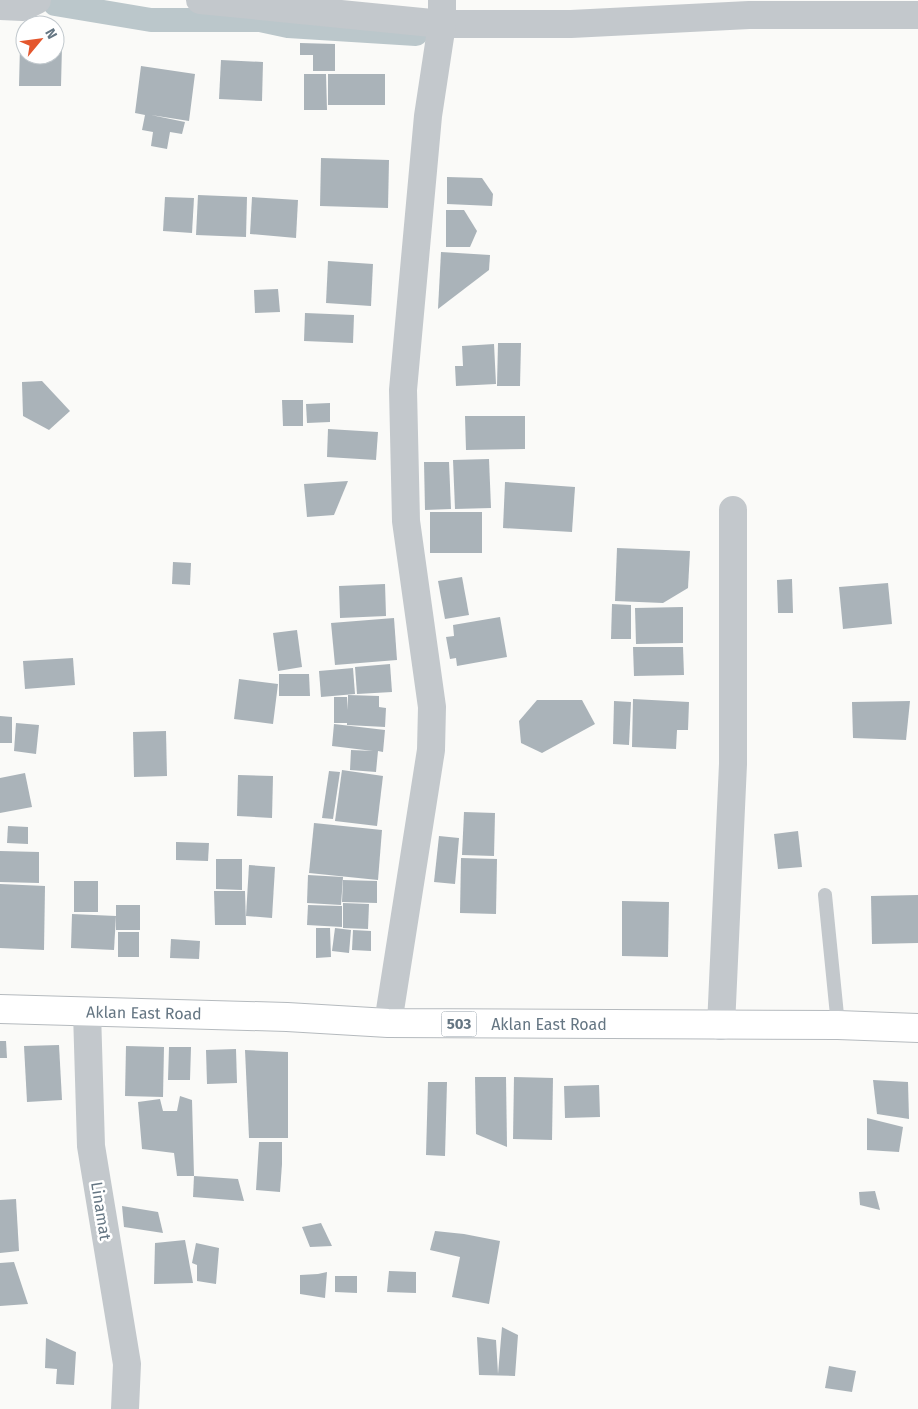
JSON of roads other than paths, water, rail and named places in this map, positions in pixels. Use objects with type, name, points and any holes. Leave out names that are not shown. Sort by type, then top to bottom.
[{"type":"main road","name":"Aklan East Road","points":[[0,1009],[287,1017],[388,1023],[721,1026],[838,1025],[918,1028]]},
{"type":"street","points":[[0,6],[23,7],[37,0]]},
{"type":"street","points":[[200,0],[442,12],[572,24],[749,15],[918,15]]},
{"type":"street","points":[[388,1023],[431,750],[432,707],[406,521],[403,390],[428,116],[442,12]]},
{"type":"street","points":[[721,1026],[733,764],[733,510]]},
{"type":"street","name":"Linamat","points":[[87,1012],[91,1146],[126,1364],[125,1409]]},
{"type":"lane","points":[[825,895],[838,1025]]},
{"type":"waterway","points":[[55,4],[151,20],[260,20],[288,26],[416,34]]}]
